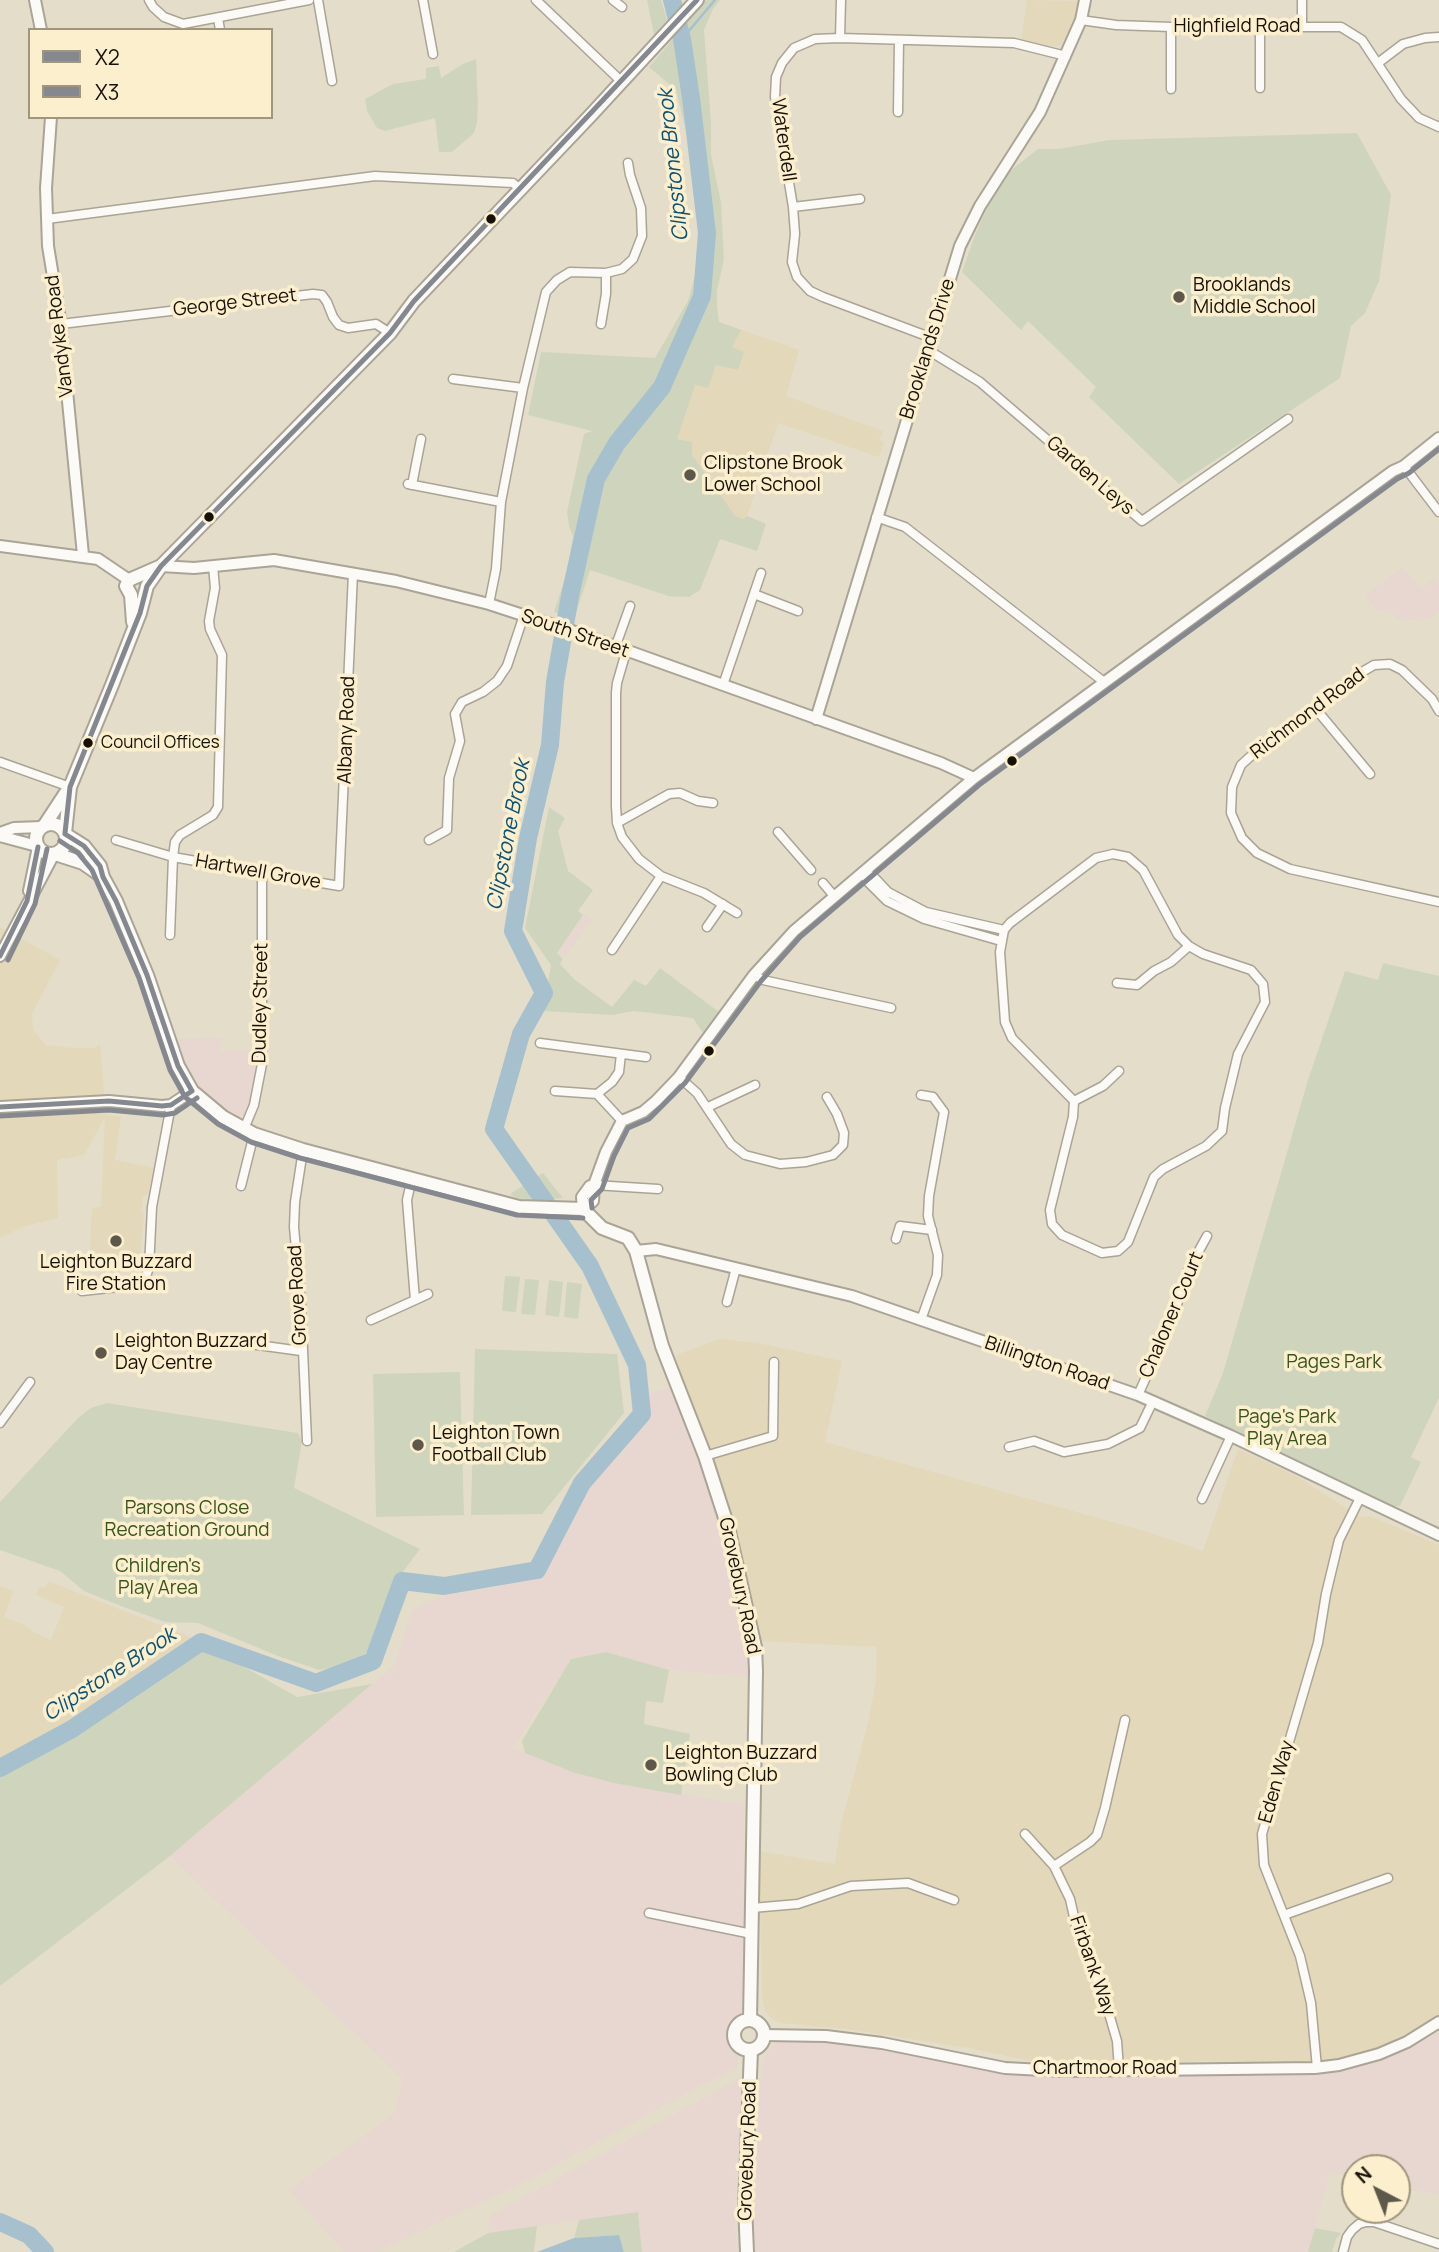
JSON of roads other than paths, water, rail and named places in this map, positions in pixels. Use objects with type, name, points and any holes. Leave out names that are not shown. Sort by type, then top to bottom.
[{"type":"main road","points":[[131,595],[138,597],[146,589],[162,566],[390,333],[414,301],[697,0]]},
{"type":"main road","points":[[133,626],[131,595],[127,590],[133,578],[162,566]]},
{"type":"main road","points":[[103,877],[83,863],[45,853],[38,847],[37,834],[70,787],[140,613],[146,589],[143,578],[133,578]]},
{"type":"main road","points":[[54,854],[63,849],[65,844],[70,787]]},
{"type":"main road","points":[[43,826],[54,824],[84,846],[100,866],[147,975],[169,1044],[192,1091],[223,1117],[249,1132],[365,1167],[519,1207],[576,1209],[603,1228],[628,1238],[636,1251]]},
{"type":"main road","name":"Grovebury Road","points":[[636,1251],[662,1346],[705,1456],[728,1527],[755,1647],[750,2020],[738,2025],[734,2035],[739,2046],[751,2050],[745,2205],[747,2252]]},
{"type":"main road","points":[[750,2020],[761,2025],[764,2035],[760,2046],[751,2050]]},
{"type":"street","points":[[35,0],[41,28]]},
{"type":"street","points":[[149,0],[164,17],[183,24],[309,0]]},
{"type":"street","points":[[318,0],[332,81]]},
{"type":"street","points":[[423,0],[433,54]]},
{"type":"street","points":[[536,0],[622,82]]},
{"type":"street","points":[[613,0],[622,6]]},
{"type":"street","points":[[840,38],[841,0]]},
{"type":"street","name":"Brooklands Drive","points":[[816,719],[960,246],[968,228],[1040,111],[1081,20],[1085,0]]},
{"type":"street","points":[[1302,0],[1302,26]]},
{"type":"street","points":[[218,19],[220,28]]},
{"type":"street","name":"Highfield Road","points":[[1081,20],[1116,25],[1171,27],[1341,27],[1362,40],[1401,99],[1419,118],[1439,127]]},
{"type":"street","points":[[1171,27],[1171,89]]},
{"type":"street","points":[[1260,28],[1260,88]]},
{"type":"street","points":[[1378,63],[1403,44],[1439,37]]},
{"type":"street","name":"Waterdell","points":[[932,338],[823,297],[796,277],[792,262],[795,234],[793,207],[775,97],[776,78],[782,62],[794,48],[815,39],[840,38],[1014,43],[1066,56]]},
{"type":"street","points":[[898,112],[899,40]]},
{"type":"street","name":"Vandyke Road","points":[[51,119],[48,246],[61,324],[83,555]]},
{"type":"street","points":[[489,604],[496,569],[501,502],[523,388],[546,292],[557,280],[570,272],[606,274],[622,269],[633,259],[642,236],[641,208],[628,163]]},
{"type":"street","points":[[47,219],[375,176],[513,183],[521,190]]},
{"type":"street","points":[[793,207],[860,199]]},
{"type":"street","points":[[601,324],[606,274]]},
{"type":"street","name":"George Street","points":[[61,324],[313,294],[322,295],[339,325],[348,328],[376,324],[390,333]]},
{"type":"street","name":"Garden Leys","points":[[928,350],[980,382],[1142,522],[1288,419]]},
{"type":"street","points":[[453,379],[523,388]]},
{"type":"street","points":[[594,1185],[606,1152],[622,1121],[643,1112],[679,1077],[754,975],[793,931],[974,778],[1439,438]]},
{"type":"street","points":[[421,439],[410,484],[501,502]]},
{"type":"street","points":[[1404,466],[1439,512]]},
{"type":"street","points":[[876,517],[905,527],[1104,682]]},
{"type":"street","points":[[0,547],[83,555],[98,559],[133,578]]},
{"type":"street","name":"South Street","points":[[162,566],[194,568],[274,560],[396,581],[489,604],[941,763],[974,778]]},
{"type":"street","points":[[116,840],[173,857],[174,845],[180,835],[213,815],[219,803],[222,655],[209,621],[215,588],[213,566]]},
{"type":"street","name":"Albany Road","points":[[339,886],[353,573]]},
{"type":"street","points":[[723,685],[761,573]]},
{"type":"street","points":[[754,594],[798,611]]},
{"type":"street","points":[[630,606],[617,683],[617,823],[622,837],[639,859],[661,876],[704,893],[737,913]]},
{"type":"street","points":[[429,840],[447,830],[449,778],[460,741],[455,714],[462,702],[483,692],[497,681],[506,666],[524,615]]},
{"type":"street","name":"Richmond Road","points":[[1438,708],[1402,670],[1390,664],[1374,665],[1357,675],[1241,765],[1232,787],[1231,813],[1242,838],[1257,853],[1290,869],[1439,902]]},
{"type":"street","points":[[1315,708],[1370,774]]},
{"type":"street","points":[[0,762],[70,787]]},
{"type":"street","points":[[617,823],[669,794],[680,793],[698,801],[713,803]]},
{"type":"street","points":[[0,835],[14,828],[43,826]]},
{"type":"street","points":[[778,832],[811,870]]},
{"type":"street","points":[[0,835],[38,847],[27,901]]},
{"type":"street","points":[[0,956],[54,854]]},
{"type":"street","points":[[1113,854],[1128,857],[1143,870],[1178,935],[1189,946],[1203,954],[1251,970],[1263,984],[1265,1002],[1238,1054],[1222,1132],[1206,1146],[1163,1168],[1154,1177],[1128,1242],[1118,1251],[1102,1253],[1062,1236],[1052,1224],[1049,1210],[1073,1117],[1074,1101],[1012,1038],[1005,1021],[1000,952],[1004,930],[1096,858],[1113,854]]},
{"type":"street","name":"Hartwell Grove","points":[[170,935],[173,857],[339,886]]},
{"type":"street","points":[[864,873],[873,876],[888,892],[926,912],[1004,930]]},
{"type":"street","points":[[864,873],[866,881],[887,901],[924,919],[1001,941]]},
{"type":"street","name":"Dudley Street","points":[[241,1186],[262,1064],[262,874]]},
{"type":"street","points":[[612,950],[661,876]]},
{"type":"street","points":[[823,883],[834,896]]},
{"type":"street","points":[[707,928],[723,904]]},
{"type":"street","points":[[1117,983],[1137,985],[1189,946]]},
{"type":"street","points":[[754,975],[764,980],[891,1008]]},
{"type":"street","points":[[540,1043],[646,1057]]},
{"type":"street","points":[[555,1091],[597,1094],[612,1082],[619,1072],[621,1054]]},
{"type":"street","points":[[1074,1101],[1103,1086],[1119,1071]]},
{"type":"street","points":[[679,1077],[708,1107],[730,1144],[745,1155],[780,1164],[806,1162],[833,1154],[843,1145],[844,1133],[827,1097]]},
{"type":"street","points":[[708,1107],[755,1085]]},
{"type":"street","points":[[0,1108],[109,1101],[152,1106],[171,1105],[192,1091]]},
{"type":"street","points":[[597,1094],[622,1121]]},
{"type":"street","points":[[921,1095],[933,1097],[944,1112],[943,1126],[937,1140],[928,1216],[939,1255],[937,1275],[921,1320]]},
{"type":"street","points":[[82,1291],[127,1286],[144,1281],[149,1268],[152,1207],[171,1105]]},
{"type":"street","name":"Grove Road","points":[[303,1150],[295,1202],[307,1441]]},
{"type":"street","points":[[412,1178],[407,1200],[415,1300]]},
{"type":"street","points":[[576,1209],[590,1186],[594,1185],[658,1189]]},
{"type":"street","points":[[896,1239],[900,1226],[932,1230]]},
{"type":"street","name":"Chaloner Court","points":[[1138,1395],[1171,1322],[1189,1269],[1207,1236]]},
{"type":"street","name":"Billington Road","points":[[636,1251],[656,1249],[852,1296],[1138,1395],[1439,1535]]},
{"type":"street","points":[[727,1302],[736,1268]]},
{"type":"street","points":[[371,1320],[428,1294]]},
{"type":"street","points":[[214,1339],[301,1351]]},
{"type":"street","points":[[705,1456],[773,1436],[774,1362]]},
{"type":"street","points":[[0,1423],[30,1382]]},
{"type":"street","points":[[1009,1447],[1034,1441],[1064,1452],[1108,1444],[1140,1428],[1153,1401]]},
{"type":"street","points":[[1202,1499],[1231,1436]]},
{"type":"street","name":"Eden Way","points":[[1317,2068],[1311,2003],[1300,1956],[1264,1865],[1262,1834],[1318,1643],[1339,1540],[1360,1498]]},
{"type":"street","points":[[1054,1866],[1097,1835],[1125,1720]]},
{"type":"street","name":"Firbank Way","points":[[1025,1834],[1054,1866],[1070,1899],[1077,1930],[1105,2000],[1117,2041],[1119,2069]]},
{"type":"street","points":[[1284,1915],[1388,1878]]},
{"type":"street","points":[[752,1908],[798,1904],[852,1886],[908,1883],[954,1900]]},
{"type":"street","points":[[649,1913],[752,1934]]},
{"type":"street","name":"Chartmoor Road","points":[[764,2035],[827,2036],[882,2043],[1005,2068],[1062,2071],[1317,2068],[1379,2054],[1407,2042],[1439,2022]]},
{"type":"street","points":[[1343,2252],[1352,2230],[1359,2224],[1374,2221],[1439,2244]]},
{"type":"water","points":[[619,2235],[624,2252],[537,2252],[574,2238]]},
{"type":"waterway","name":"Clipstone Brook","points":[[0,1768],[72,1729],[201,1642],[316,1683],[373,1661],[402,1581],[444,1586],[537,1570],[582,1483],[642,1414],[637,1365],[590,1266],[494,1129],[521,1034],[544,993],[513,931],[528,838],[550,745],[555,682],[570,596],[596,479],[617,443],[662,387],[702,296],[707,233],[691,98],[682,39],[672,0]]},
{"type":"waterway","points":[[682,39],[715,0]]},
{"type":"waterway","points":[[0,2222],[29,2235],[45,2252]]},
{"type":"place","name":"Brooklands Middle School","points":[[1179,297]]},
{"type":"place","name":"Clipstone Brook Lower School","points":[[690,475]]},
{"type":"place","name":"Council Offices","points":[[88,743]]},
{"type":"place","name":"Leighton Buzzard Fire Station","points":[[116,1241]]},
{"type":"place","name":"Leighton Buzzard Day Centre","points":[[101,1353]]},
{"type":"place","name":"Leighton Town Football Club","points":[[418,1445]]},
{"type":"place","name":"Leighton Buzzard Bowling Club","points":[[651,1765]]},
{"type":"park label","name":"Pages Park","points":[[1334,1363]]},
{"type":"park label","name":"Page's Park Play Area","points":[[1287,1429]]},
{"type":"park label","name":"Parsons Close Recreation Ground","points":[[187,1520]]},
{"type":"park label","name":"Children's Play Area","points":[[158,1578]]}]
